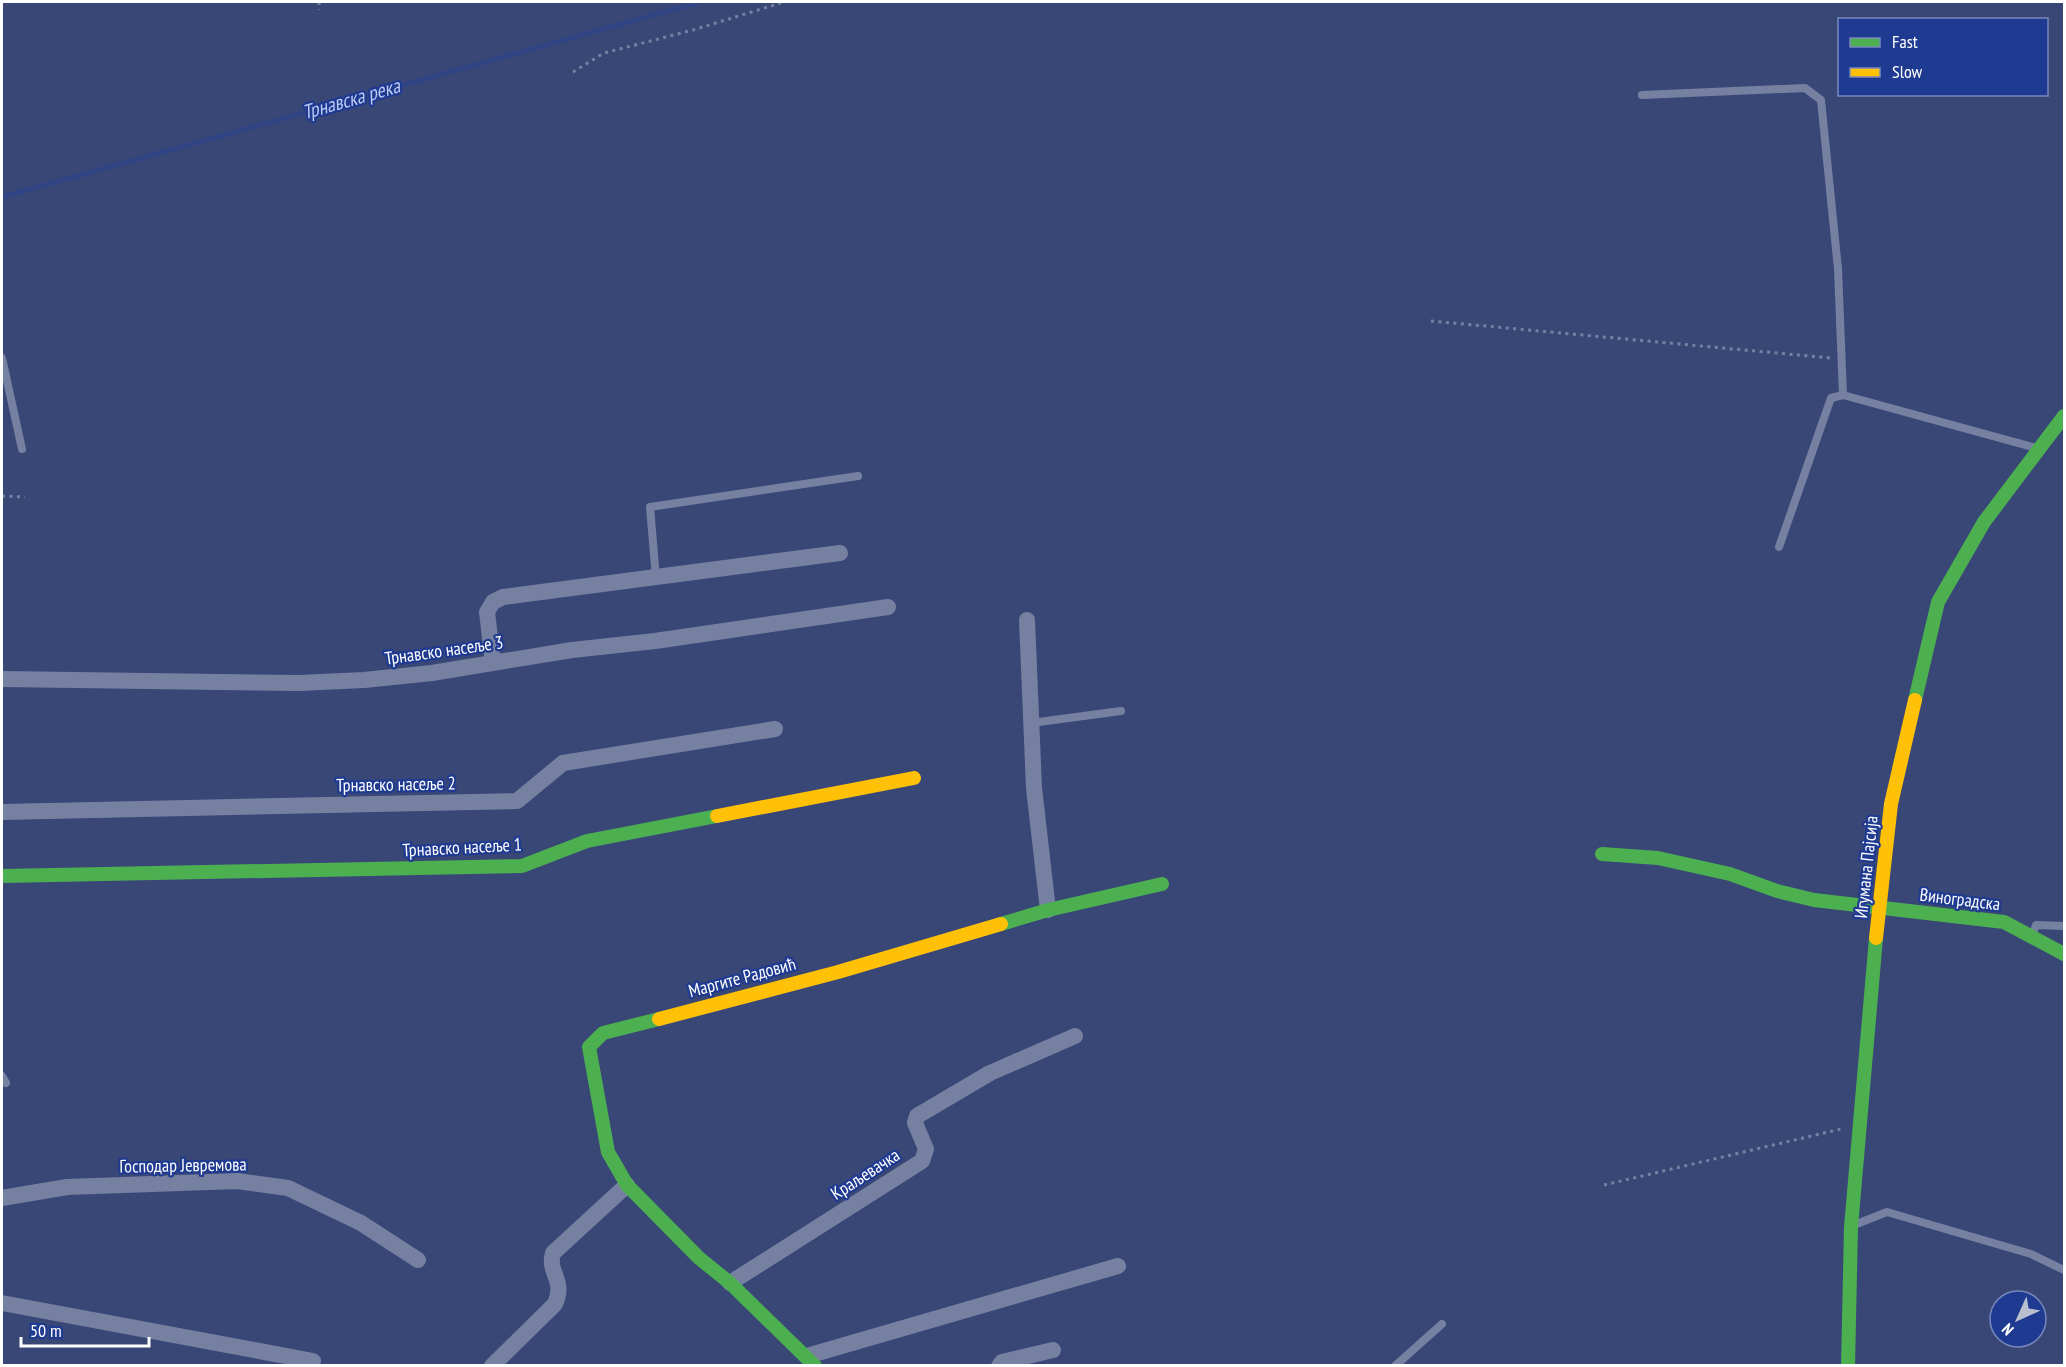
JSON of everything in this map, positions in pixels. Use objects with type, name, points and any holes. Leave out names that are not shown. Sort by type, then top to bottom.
[{"type":"street","name":"Игумана Пајсија","points":[[1848,1365],[1851,1227],[1879,908],[1891,804],[1938,602],[1984,522],[2064,416]]},
{"type":"street","points":[[493,663],[487,612],[493,602],[503,597],[840,553]]},
{"type":"street","name":"Трнавско насеље 3","points":[[2,679],[299,683],[364,680],[432,673],[572,650],[655,641],[888,607]]},
{"type":"street","points":[[1027,620],[1034,788],[1048,910]]},
{"type":"street","name":"Трнавско насеље 2","points":[[2,812],[517,801],[563,763],[775,729]]},
{"type":"street","name":"Трнавско насеље 1","points":[[2,876],[522,866],[587,841],[914,778]]},
{"type":"street","name":"Виноградска","points":[[1602,854],[1658,858],[1730,874],[1777,891],[1814,900],[2004,922],[2064,954]]},
{"type":"street","name":"Маргите Радовић","points":[[1118,1266],[811,1361],[730,1283],[699,1258],[627,1185],[608,1152],[589,1047],[603,1033],[838,972],[1048,910],[1162,884]]},
{"type":"street","name":"Краљевачка","points":[[730,1283],[922,1161],[926,1149],[915,1122],[917,1116],[990,1073],[1075,1036]]},
{"type":"street","name":"Господар Јевремова","points":[[2,1198],[67,1187],[237,1181],[288,1188],[361,1223],[418,1260]]},
{"type":"street","points":[[492,1365],[555,1304],[559,1284],[551,1264],[553,1253],[627,1185]]},
{"type":"street","points":[[2,1303],[313,1361]]},
{"type":"street","points":[[999,1365],[1002,1362],[1053,1350]]},
{"type":"lane","points":[[1642,95],[1805,88],[1821,100],[1838,269],[1843,395]]},
{"type":"lane","points":[[2,358],[22,449]]},
{"type":"lane","points":[[1779,547],[1831,398],[1843,395],[2039,449]]},
{"type":"lane","points":[[656,578],[651,507],[858,476]]},
{"type":"lane","points":[[1031,723],[1121,711]]},
{"type":"lane","points":[[2031,936],[2036,926],[2064,926]]},
{"type":"lane","points":[[1851,1227],[1887,1212],[2031,1254],[2064,1270]]},
{"type":"lane","points":[[1395,1365],[1442,1324]]},
{"type":"path","points":[[319,2],[319,10]]},
{"type":"path","points":[[573,72],[604,53],[693,30],[784,2]]},
{"type":"path","points":[[1431,321],[1841,360]]},
{"type":"path","points":[[2,496],[25,496]]},
{"type":"path","points":[[1604,1185],[1762,1146],[1860,1125]]},
{"type":"waterway","name":"Трнавска река","points":[[2,197],[700,2]]},
{"type":"traffic: fast","points":[[1915,700],[1938,602],[1984,522],[2064,416]]},
{"type":"traffic: fast","points":[[2,876],[522,866],[587,841],[717,816]]},
{"type":"traffic: fast","points":[[1602,854],[1658,858],[1730,874],[1777,891],[1814,900],[2004,922],[2064,954]]},
{"type":"traffic: fast","points":[[1001,924],[1048,910],[1162,884]]},
{"type":"traffic: fast","points":[[1848,1366],[1851,1227],[1876,938]]},
{"type":"traffic: fast","points":[[659,1019],[603,1033],[589,1047],[608,1152],[627,1185],[699,1258],[730,1283],[815,1366]]},
{"type":"traffic: slow","points":[[1876,938],[1891,804],[1915,700]]},
{"type":"traffic: slow","points":[[717,816],[914,778]]},
{"type":"traffic: slow","points":[[659,1019],[838,972],[1001,924]]}]
